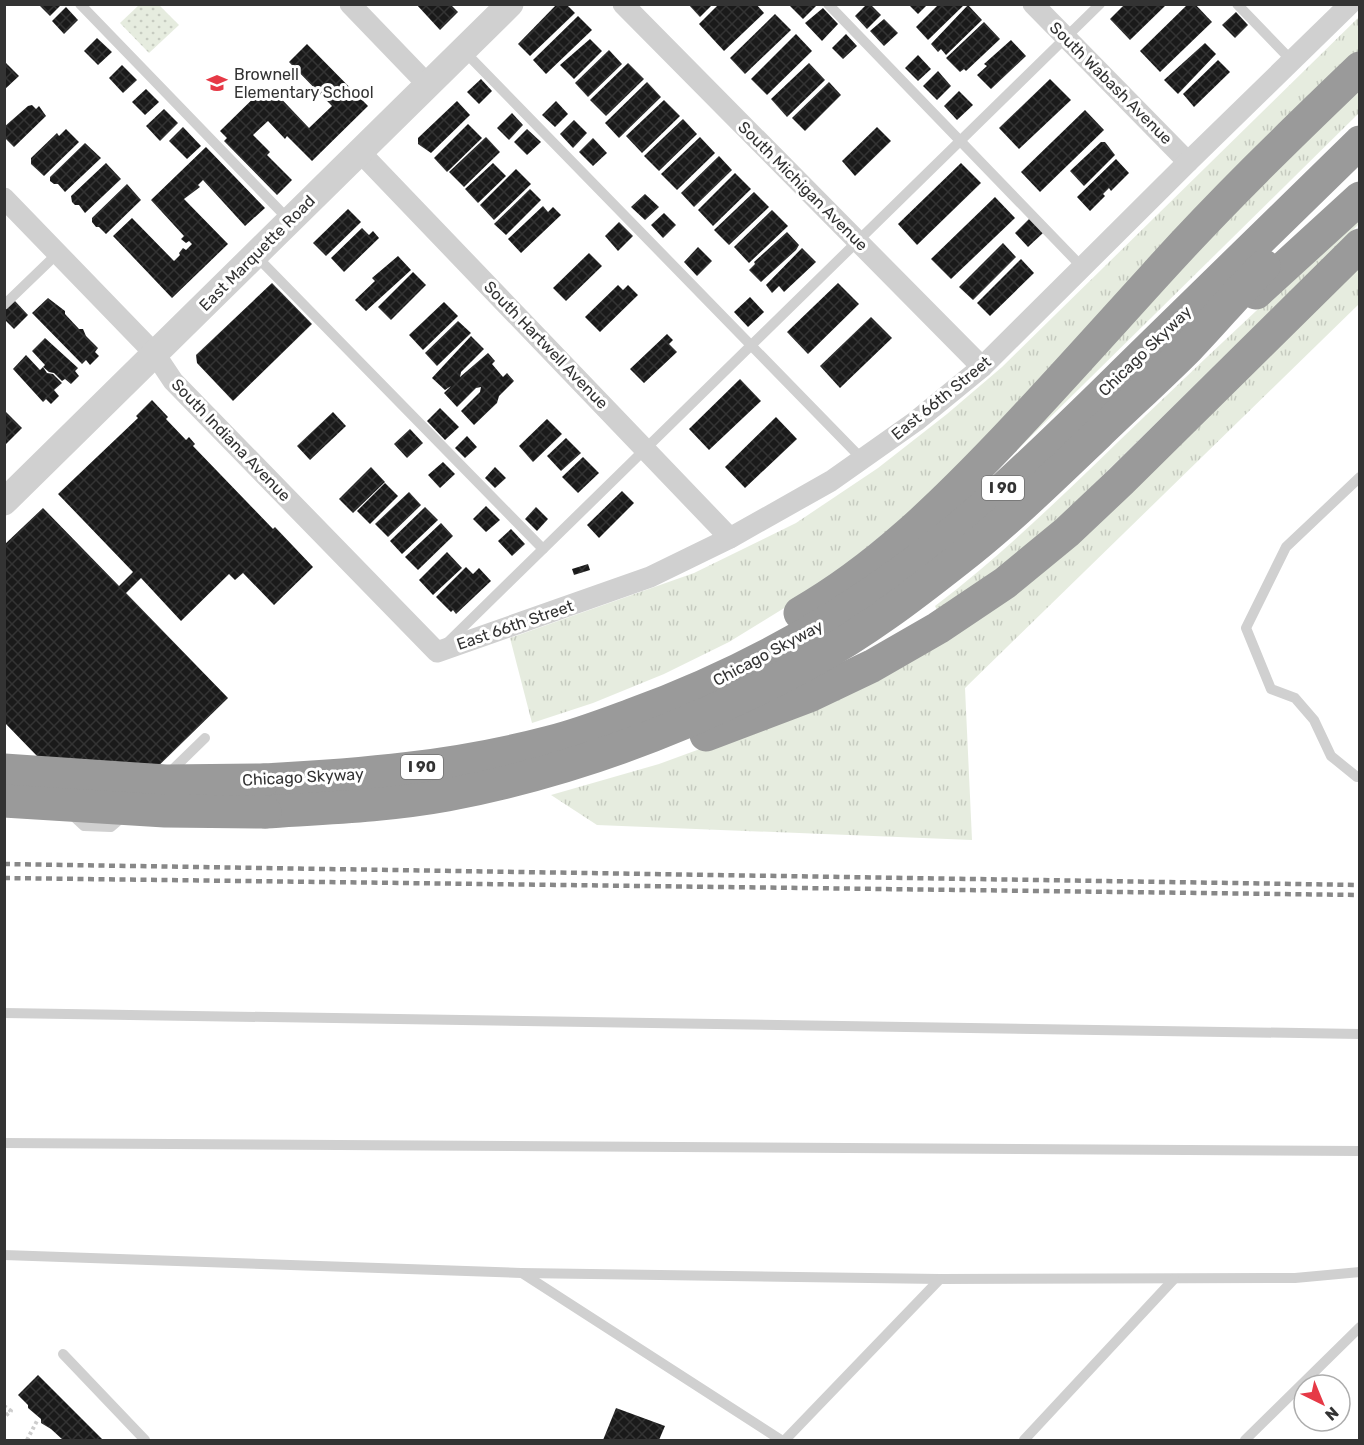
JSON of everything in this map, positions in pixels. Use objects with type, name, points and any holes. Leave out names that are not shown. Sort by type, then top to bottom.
[{"type":"highway","points":[[577,735],[633,698],[740,648],[812,607],[888,551],[945,501],[1052,389],[1162,266],[1359,68]]},
{"type":"highway","name":"Chicago Skyway","points":[[4,801],[165,812],[264,796],[354,775],[462,763],[577,735],[663,703],[736,672],[823,625],[887,583],[975,514],[1359,152]]},
{"type":"highway","name":"Chicago Skyway","points":[[8,764],[363,806],[446,795],[527,777],[610,750],[730,702],[813,660],[884,616],[960,559],[1046,483],[1189,347],[1359,152]]},
{"type":"highway","name":"Chicago Skyway","points":[[1189,347],[1252,297],[1359,198]]},
{"type":"highway","points":[[527,777],[612,767],[652,755],[809,696],[872,666],[938,628],[1005,583],[1067,532],[1359,245]]},
{"type":"street","points":[[350,4],[428,85]]},
{"type":"street","name":"East Marquette Road","points":[[4,502],[510,4]]},
{"type":"street","name":"South Michigan Avenue","points":[[623,4],[982,367]]},
{"type":"street","name":"South Wabash Avenue","points":[[1033,4],[1188,162]]},
{"type":"street","name":"East 66th Street","points":[[437,652],[650,577],[730,538],[831,481],[916,421],[982,367],[1350,4]]},
{"type":"street","name":"South Hartwell Avenue","points":[[360,152],[730,538]]},
{"type":"street","name":"South Indiana Avenue","points":[[4,198],[155,354],[173,381],[437,652]]},
{"type":"lane","points":[[81,4],[290,221]]},
{"type":"lane","points":[[828,4],[1082,267]]},
{"type":"lane","points":[[437,652],[1100,4]]},
{"type":"lane","points":[[1237,4],[1292,61]]},
{"type":"lane","points":[[464,50],[862,459]]},
{"type":"lane","points":[[4,305],[58,253]]},
{"type":"lane","points":[[255,255],[543,549]]},
{"type":"lane","points":[[1359,477],[1286,547],[1246,628],[1271,689],[1295,698],[1314,720],[1331,756],[1359,777]]},
{"type":"lane","points":[[52,796],[84,826],[111,827],[206,738]]},
{"type":"lane","points":[[8,764],[36,781]]},
{"type":"lane","points":[[4,1013],[1359,1034]]},
{"type":"lane","points":[[4,1143],[1359,1151]]},
{"type":"lane","points":[[4,1255],[521,1273],[940,1279],[1295,1278],[1359,1272]]},
{"type":"lane","points":[[521,1273],[783,1440],[940,1279]]},
{"type":"lane","points":[[1024,1440],[1174,1279]]},
{"type":"lane","points":[[1245,1440],[1359,1327]]},
{"type":"lane","points":[[63,1354],[144,1440]]},
{"type":"path","points":[[4,1406],[11,1411],[4,1417]]},
{"type":"path","points":[[27,1440],[38,1419]]},
{"type":"green space","points":[[158,4],[179,25],[149,53],[120,23],[139,5]]},
{"type":"green space","points":[[1359,17],[1359,51],[1282,127],[934,493],[815,589],[729,642],[664,674],[593,703],[532,723],[510,638],[694,573],[796,523],[878,468],[1002,367]]},
{"type":"green space","points":[[1359,88],[1359,113],[1013,454],[1009,450],[1230,217]]},
{"type":"green space","points":[[1359,215],[1359,224],[1037,540],[938,612],[935,606],[990,562]]},
{"type":"green space","points":[[1359,264],[1359,304],[965,688],[972,840],[597,825],[551,795],[659,764],[771,723],[880,676]]},
{"type":"building","points":[[38,4],[62,4],[50,16]]},
{"type":"building","points":[[416,4],[450,4],[458,12],[440,30]]},
{"type":"building","points":[[557,4],[566,4],[575,13],[530,56],[518,44]]},
{"type":"building","points":[[688,4],[713,4],[700,17]]},
{"type":"building","points":[[719,4],[756,4],[764,13],[724,51],[699,24]]},
{"type":"building","points":[[788,4],[818,4],[803,19]]},
{"type":"building","points":[[867,4],[870,4],[881,15],[867,29],[855,16]]},
{"type":"building","points":[[908,4],[928,4],[918,14]]},
{"type":"building","points":[[939,4],[965,4],[928,40],[916,27]]},
{"type":"building","points":[[1125,4],[1167,4],[1130,40],[1110,19]]},
{"type":"building","points":[[1188,4],[1195,4],[1212,22],[1160,72],[1140,51]]},
{"type":"building","points":[[968,5],[982,20],[946,55],[941,49],[938,52],[931,44]]},
{"type":"building","points":[[66,7],[78,20],[64,34],[52,21]]},
{"type":"building","points":[[823,8],[838,24],[822,41],[805,23]]},
{"type":"building","points":[[1236,12],[1248,25],[1235,38],[1222,25]]},
{"type":"building","points":[[775,14],[791,30],[745,74],[730,58]]},
{"type":"building","points":[[578,16],[592,30],[546,74],[533,60]]},
{"type":"building","points":[[884,19],[898,33],[884,46],[870,31]]},
{"type":"building","points":[[984,22],[1000,39],[966,71],[964,69],[960,72],[946,58]]},
{"type":"building","points":[[796,34],[812,51],[767,95],[751,79]]},
{"type":"building","points":[[846,34],[857,46],[843,59],[832,48]]},
{"type":"building","points":[[97,38],[112,52],[98,65],[84,51]]},
{"type":"building","points":[[590,39],[602,51],[574,79],[560,65]]},
{"type":"building","points":[[1011,40],[1026,56],[991,89],[977,75],[987,66],[984,64]]},
{"type":"building","points":[[1205,43],[1216,54],[1178,94],[1164,80]]},
{"type":"building","points":[[307,44],[368,106],[312,161],[287,136],[285,139],[268,121],[253,135],[270,152],[267,155],[292,180],[277,195],[224,141],[227,138],[220,131],[264,88],[268,92],[272,89],[309,128],[332,106],[289,62]]},
{"type":"building","points":[[609,50],[622,64],[588,97],[575,83]]},
{"type":"building","points":[[918,55],[931,69],[918,81],[905,68]]},
{"type":"building","points":[[1218,60],[1230,72],[1194,107],[1183,94]]},
{"type":"building","points":[[6,63],[19,76],[4,90],[4,65]]},
{"type":"building","points":[[628,63],[644,79],[606,116],[590,100]]},
{"type":"building","points":[[809,63],[825,80],[787,117],[771,99]]},
{"type":"building","points":[[122,65],[137,80],[123,93],[109,78]]},
{"type":"building","points":[[938,71],[951,86],[937,100],[923,86]]},
{"type":"building","points":[[481,79],[492,91],[479,104],[467,92]]},
{"type":"building","points":[[1050,79],[1071,100],[1019,149],[999,128]]},
{"type":"building","points":[[647,82],[661,97],[619,138],[605,123]]},
{"type":"building","points":[[829,82],[841,95],[805,131],[792,118]]},
{"type":"building","points":[[146,89],[159,102],[145,115],[132,102]]},
{"type":"building","points":[[959,91],[973,105],[957,120],[944,106]]},
{"type":"building","points":[[664,100],[680,116],[642,153],[626,136]]},
{"type":"building","points":[[457,101],[470,115],[431,153],[418,144],[418,138]]},
{"type":"building","points":[[556,101],[568,114],[555,127],[542,115]]},
{"type":"building","points":[[32,105],[36,109],[39,106],[46,116],[14,147],[5,138],[4,127]]},
{"type":"building","points":[[164,109],[178,123],[160,141],[146,126]]},
{"type":"building","points":[[1085,110],[1104,130],[1040,192],[1021,172]]},
{"type":"building","points":[[512,113],[523,125],[509,140],[497,128]]},
{"type":"building","points":[[683,119],[697,134],[659,171],[644,156]]},
{"type":"building","points":[[574,120],[587,133],[573,148],[560,134]]},
{"type":"building","points":[[468,124],[482,138],[447,172],[434,158]]},
{"type":"building","points":[[183,127],[201,146],[187,159],[169,141]]},
{"type":"building","points":[[877,127],[891,141],[855,176],[842,161]]},
{"type":"building","points":[[66,129],[79,142],[44,176],[31,164],[31,158],[57,133],[59,136]]},
{"type":"building","points":[[527,129],[541,142],[527,155],[514,142]]},
{"type":"building","points":[[486,137],[500,152],[464,187],[449,172]]},
{"type":"building","points":[[700,137],[715,153],[677,190],[661,174]]},
{"type":"building","points":[[593,138],[607,153],[593,166],[579,152]]},
{"type":"building","points":[[1101,142],[1105,142],[1115,155],[1084,186],[1070,171]]},
{"type":"building","points":[[85,143],[101,158],[65,192],[58,184],[50,181],[50,177]]},
{"type":"building","points":[[206,147],[265,208],[245,226],[203,180],[198,185],[200,187],[184,199],[228,244],[172,298],[113,236],[132,218],[174,261],[183,248],[186,250],[192,244],[181,239],[184,236],[151,200]]},
{"type":"building","points":[[719,156],[732,170],[694,207],[681,193]]},
{"type":"building","points":[[1116,159],[1129,173],[1111,191],[1109,188],[1103,194],[1105,196],[1090,211],[1077,197]]},
{"type":"building","points":[[106,163],[121,179],[85,213],[79,205],[72,202],[71,196]]},
{"type":"building","points":[[493,163],[506,176],[478,203],[465,189]]},
{"type":"building","points":[[961,163],[981,183],[917,245],[898,224]]},
{"type":"building","points":[[516,169],[531,184],[494,220],[480,205]]},
{"type":"building","points":[[735,173],[751,189],[713,226],[698,210]]},
{"type":"building","points":[[127,184],[141,200],[106,234],[96,227],[92,218]]},
{"type":"building","points":[[530,189],[541,200],[506,235],[494,224]]},
{"type":"building","points":[[754,192],[769,207],[729,245],[714,230]]},
{"type":"building","points":[[645,194],[659,207],[645,220],[631,207]]},
{"type":"building","points":[[995,197],[1015,218],[951,279],[931,259]]},
{"type":"building","points":[[543,206],[548,212],[553,207],[561,215],[521,253],[508,239]]},
{"type":"building","points":[[348,209],[361,222],[326,256],[313,243]]},
{"type":"building","points":[[772,210],[788,226],[749,263],[734,247]]},
{"type":"building","points":[[664,213],[676,225],[663,238],[651,225]]},
{"type":"building","points":[[1030,218],[1044,232],[1028,247],[1015,233]]},
{"type":"building","points":[[619,222],[633,236],[618,251],[605,236]]},
{"type":"building","points":[[362,228],[369,235],[373,231],[379,238],[344,272],[331,258]]},
{"type":"building","points":[[787,232],[799,245],[761,282],[749,270],[755,264],[754,262]]},
{"type":"building","points":[[1003,243],[1016,257],[973,300],[959,287]]},
{"type":"building","points":[[698,247],[712,261],[697,276],[684,262]]},
{"type":"building","points":[[802,248],[816,262],[784,292],[779,286],[772,293],[766,285]]},
{"type":"building","points":[[589,253],[602,266],[566,301],[553,288]]},
{"type":"building","points":[[398,256],[411,270],[366,311],[355,300],[375,281],[372,278]]},
{"type":"building","points":[[1021,259],[1034,273],[990,316],[977,303]]},
{"type":"building","points":[[413,272],[426,285],[391,320],[378,307]]},
{"type":"building","points":[[272,283],[312,324],[233,401],[197,363],[196,355]]},
{"type":"building","points":[[838,283],[859,304],[808,354],[787,332]]},
{"type":"building","points":[[618,285],[623,290],[628,285],[638,295],[600,332],[585,317]]},
{"type":"building","points":[[750,297],[764,312],[748,327],[734,312]]},
{"type":"building","points":[[48,298],[65,311],[65,314],[79,329],[83,329],[86,336],[98,348],[95,352],[99,356],[90,365],[86,360],[82,364],[32,313]]},
{"type":"building","points":[[14,300],[28,315],[14,329],[4,319],[4,310]]},
{"type":"building","points":[[444,302],[458,316],[423,350],[409,335]]},
{"type":"building","points":[[871,317],[892,338],[840,388],[820,366]]},
{"type":"building","points":[[458,321],[471,333],[437,366],[425,353]]},
{"type":"building","points":[[667,334],[673,340],[669,344],[677,352],[644,383],[630,369]]},
{"type":"building","points":[[471,336],[484,349],[461,372],[460,377],[488,353],[495,361],[492,364],[503,377],[507,373],[514,381],[499,396],[497,403],[474,425],[461,411],[480,392],[481,387],[476,388],[457,407],[444,393],[451,386],[445,390],[432,378]]},
{"type":"building","points":[[45,338],[78,368],[75,371],[79,376],[71,384],[65,379],[62,381],[43,367],[45,365],[32,351]]},
{"type":"building","points":[[26,355],[40,370],[43,367],[47,373],[53,374],[62,383],[54,390],[59,396],[51,404],[46,399],[43,402],[13,369]]},
{"type":"building","points":[[740,379],[761,401],[709,450],[689,429]]},
{"type":"building","points":[[152,400],[186,440],[189,437],[195,444],[193,446],[313,567],[274,605],[243,573],[235,580],[229,574],[181,621],[141,578],[126,593],[228,698],[101,822],[4,722],[4,545],[43,508],[119,586],[133,572],[58,494],[138,418],[136,416]]},
{"type":"building","points":[[440,408],[459,427],[445,440],[427,421]]},
{"type":"building","points":[[4,410],[22,428],[4,446]]},
{"type":"building","points":[[333,412],[346,426],[310,460],[297,446]]},
{"type":"building","points":[[776,417],[797,439],[745,488],[725,467]]},
{"type":"building","points":[[547,419],[562,434],[533,462],[519,446]]},
{"type":"building","points":[[410,429],[423,443],[407,458],[394,444]]},
{"type":"building","points":[[467,436],[477,447],[465,458],[455,448]]},
{"type":"building","points":[[566,438],[581,453],[561,471],[547,456]]},
{"type":"building","points":[[583,457],[599,473],[578,493],[562,477]]},
{"type":"building","points":[[443,462],[455,474],[440,488],[428,475]]},
{"type":"building","points":[[371,467],[385,482],[353,513],[339,499]]},
{"type":"building","points":[[495,467],[506,478],[495,488],[485,478]]},
{"type":"building","points":[[385,483],[398,496],[370,524],[357,511]]},
{"type":"building","points":[[622,491],[634,503],[599,538],[587,525]]},
{"type":"building","points":[[409,492],[421,505],[388,537],[375,524]]},
{"type":"building","points":[[486,506],[500,520],[486,532],[473,519]]},
{"type":"building","points":[[425,507],[438,520],[402,554],[390,541]]},
{"type":"building","points":[[536,507],[548,519],[537,531],[525,519]]},
{"type":"building","points":[[441,523],[453,536],[418,570],[405,557]]},
{"type":"building","points":[[511,529],[525,544],[512,556],[498,541]]},
{"type":"building","points":[[447,552],[462,568],[433,595],[419,580]]},
{"type":"building","points":[[588,564],[590,570],[574,575],[572,569]]},
{"type":"building","points":[[466,567],[473,574],[479,568],[491,581],[456,614],[436,597]]},
{"type":"building","points":[[38,1375],[103,1440],[63,1440],[41,1423],[41,1419],[18,1395]]},
{"type":"building","points":[[616,1408],[665,1426],[659,1440],[603,1440]]},
{"type":"railway","points":[[4,864],[1360,885]]},
{"type":"railway","points":[[4,878],[1360,895]]},
{"type":"place","name":"Brownell Elementary School","points":[[217,83]]}]
